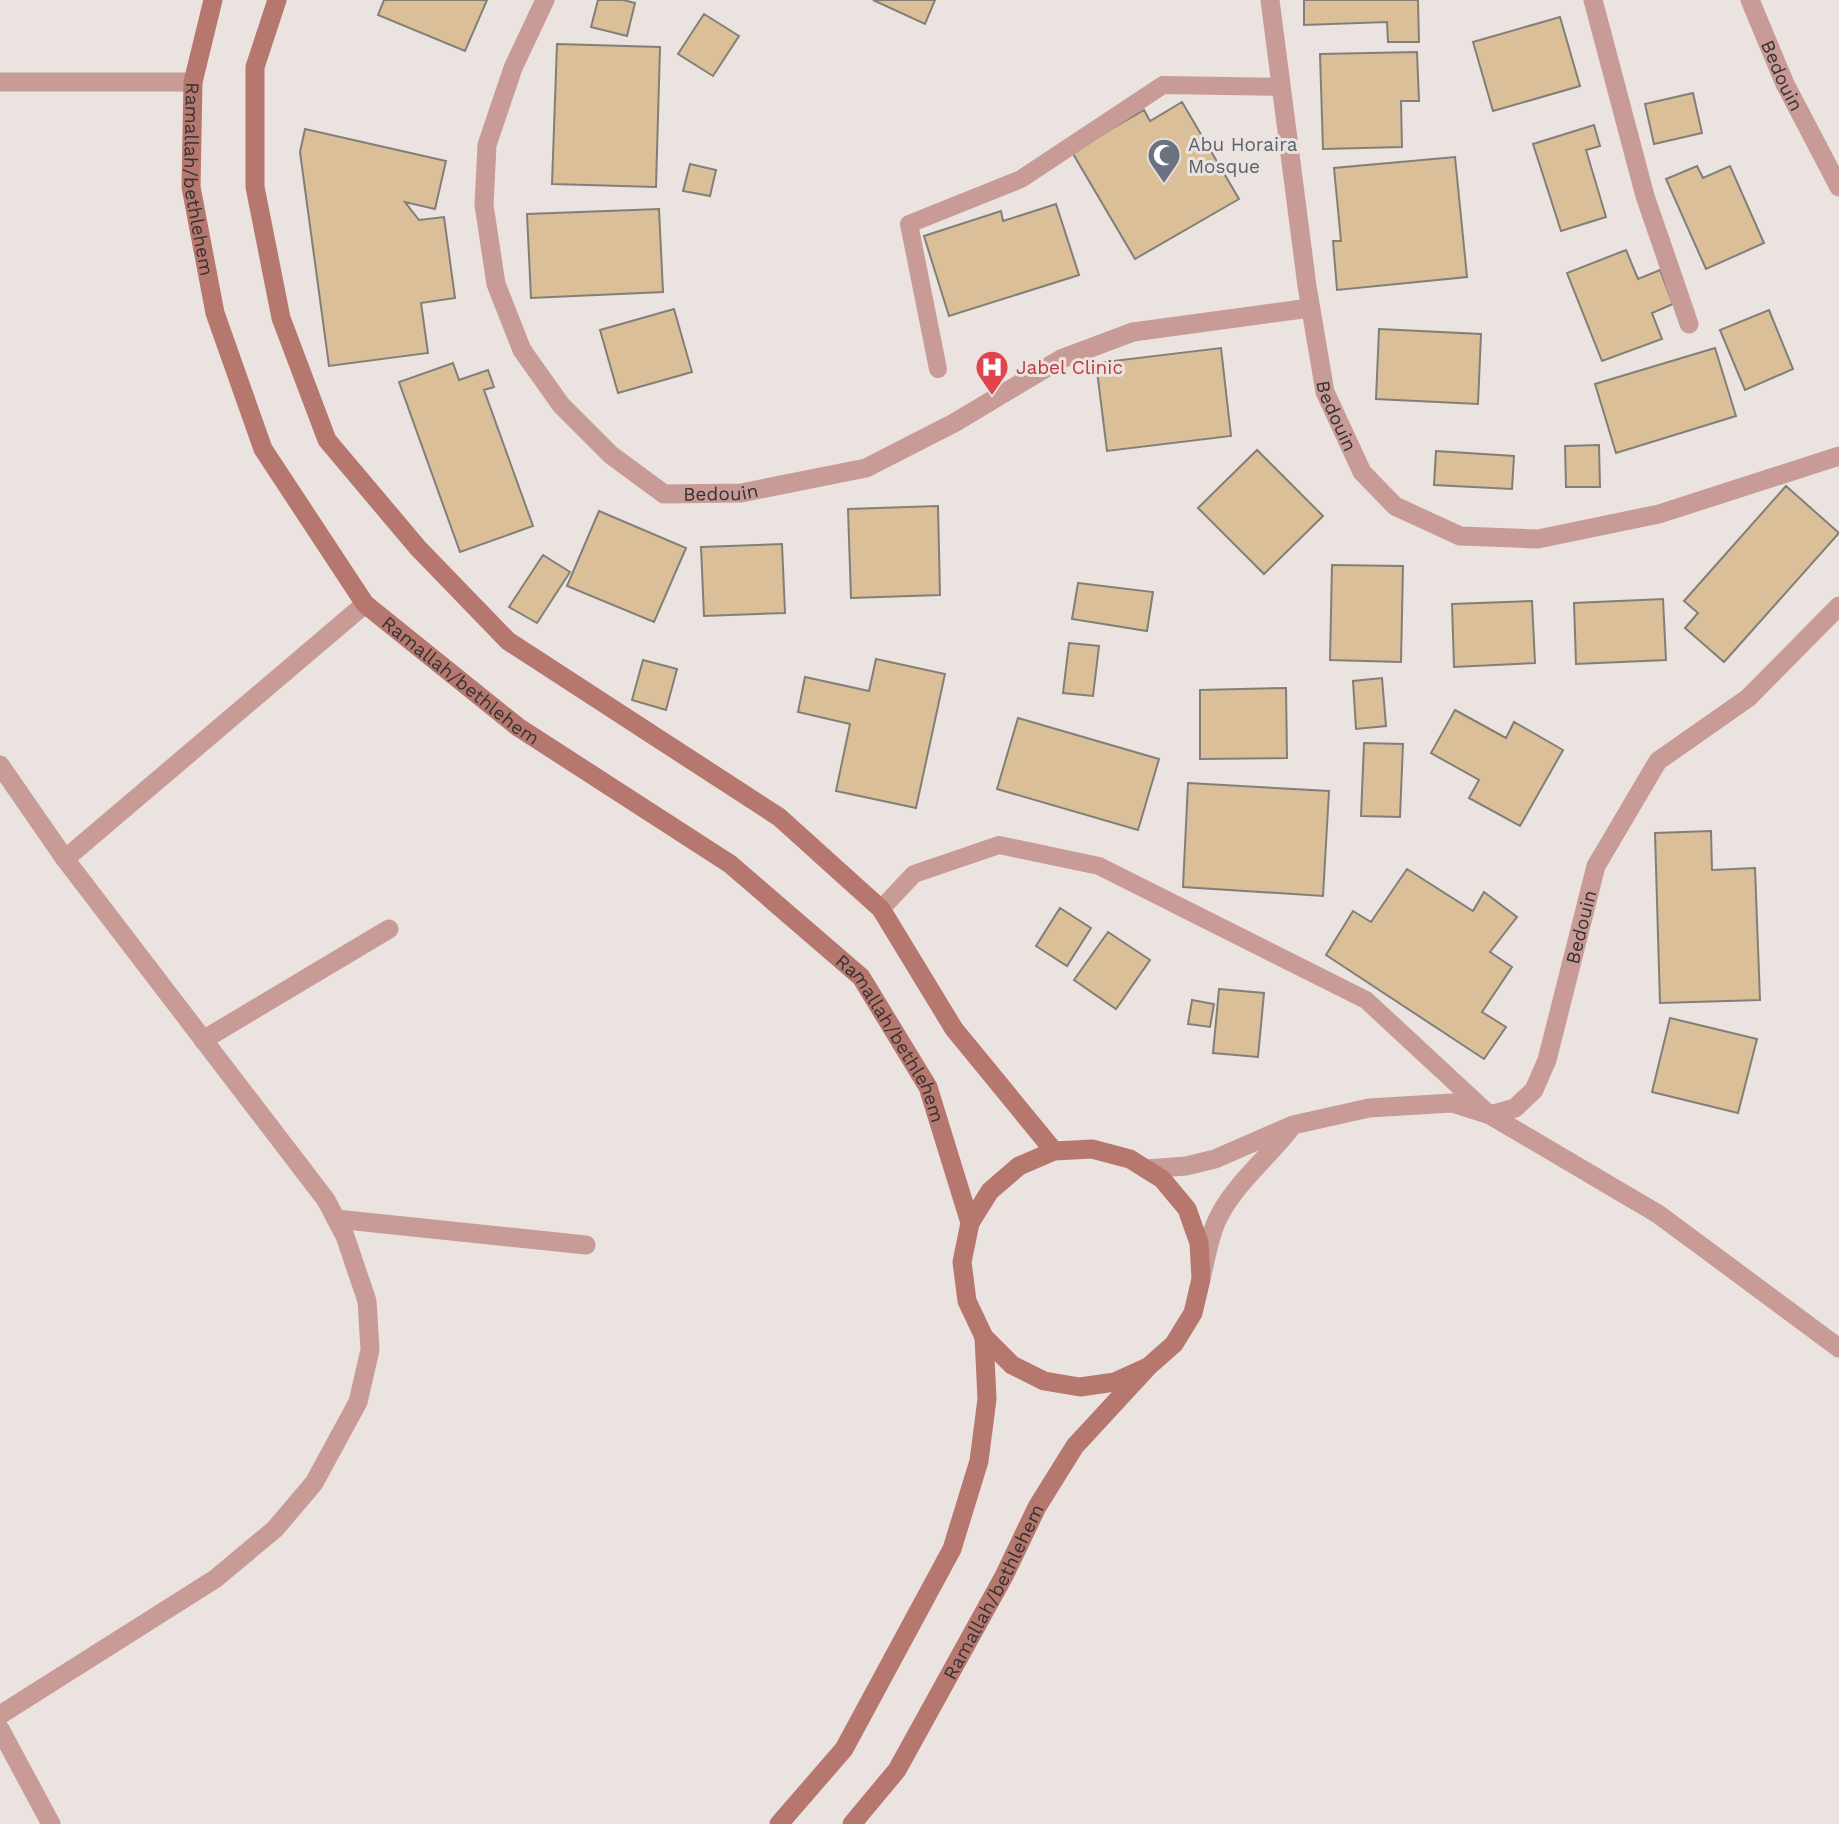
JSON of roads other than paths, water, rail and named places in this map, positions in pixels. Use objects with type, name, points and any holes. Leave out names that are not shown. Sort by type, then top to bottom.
[{"type":"main road","name":"Ramallah/bethlehem","points":[[213,0],[193,82],[191,187],[215,313],[263,449],[365,604],[518,727],[730,864],[861,977],[928,1087],[970,1223]]},
{"type":"main road","points":[[277,0],[255,67],[255,187],[281,318],[327,440],[418,548],[508,641],[779,817],[881,909],[954,1029],[1054,1152]]},
{"type":"main road","points":[[1093,1149],[1130,1159],[1146,1169],[1162,1180],[1187,1209],[1199,1243],[1201,1279],[1193,1313],[1174,1344],[1148,1367],[1115,1382],[1080,1387],[1044,1381],[1012,1365],[984,1337],[967,1301],[962,1262],[970,1223],[990,1191],[1019,1166],[1054,1152],[1093,1149]]},
{"type":"main road","points":[[779,1824],[844,1749],[952,1549],[979,1461],[987,1399],[984,1337]]},
{"type":"main road","name":"Ramallah/bethlehem","points":[[852,1824],[897,1770],[1004,1576],[1037,1507],[1075,1446],[1148,1367]]},
{"type":"street","name":"Bedouin","points":[[545,0],[513,68],[487,145],[484,205],[496,284],[522,350],[561,404],[611,455],[664,494],[741,493],[866,468],[954,423],[1061,359],[1133,332],[1310,308]]},
{"type":"street","name":"Bedouin","points":[[1270,0],[1310,308],[1325,392],[1362,472],[1395,506],[1460,536],[1538,539],[1659,514],[1839,456]]},
{"type":"street","points":[[1592,0],[1645,196],[1689,324]]},
{"type":"street","name":"Bedouin","points":[[1750,0],[1785,83],[1839,187]]},
{"type":"street","points":[[0,82],[193,82]]},
{"type":"street","points":[[65,859],[365,604]]},
{"type":"street","name":"Bedouin","points":[[1490,1115],[1515,1108],[1534,1090],[1547,1060],[1596,866],[1658,761],[1748,698],[1839,606]]},
{"type":"street","points":[[0,765],[65,859],[326,1200],[345,1236],[367,1301],[370,1350],[358,1402],[314,1483],[275,1529],[215,1579],[0,1715]]},
{"type":"street","points":[[204,1040],[388,929]]},
{"type":"street","points":[[1146,1169],[1186,1166],[1214,1159],[1293,1125],[1369,1108],[1452,1103],[1490,1115],[1658,1214],[1839,1348]]},
{"type":"street","points":[[1201,1279],[1215,1224],[1238,1186],[1268,1157],[1293,1125]]},
{"type":"street","points":[[336,1219],[586,1245]]},
{"type":"street","points":[[0,1729],[51,1824]]},
{"type":"lane","points":[[937,369],[909,224],[1021,179],[1163,85],[1282,87]]},
{"type":"lane","points":[[881,909],[914,874],[999,845],[1099,866],[1366,1000],[1490,1115]]},
{"type":"place","name":"Abu Horaira Mosque","points":[[1164,185]]},
{"type":"place","name":"Jabel Clinic","points":[[992,397]]}]
